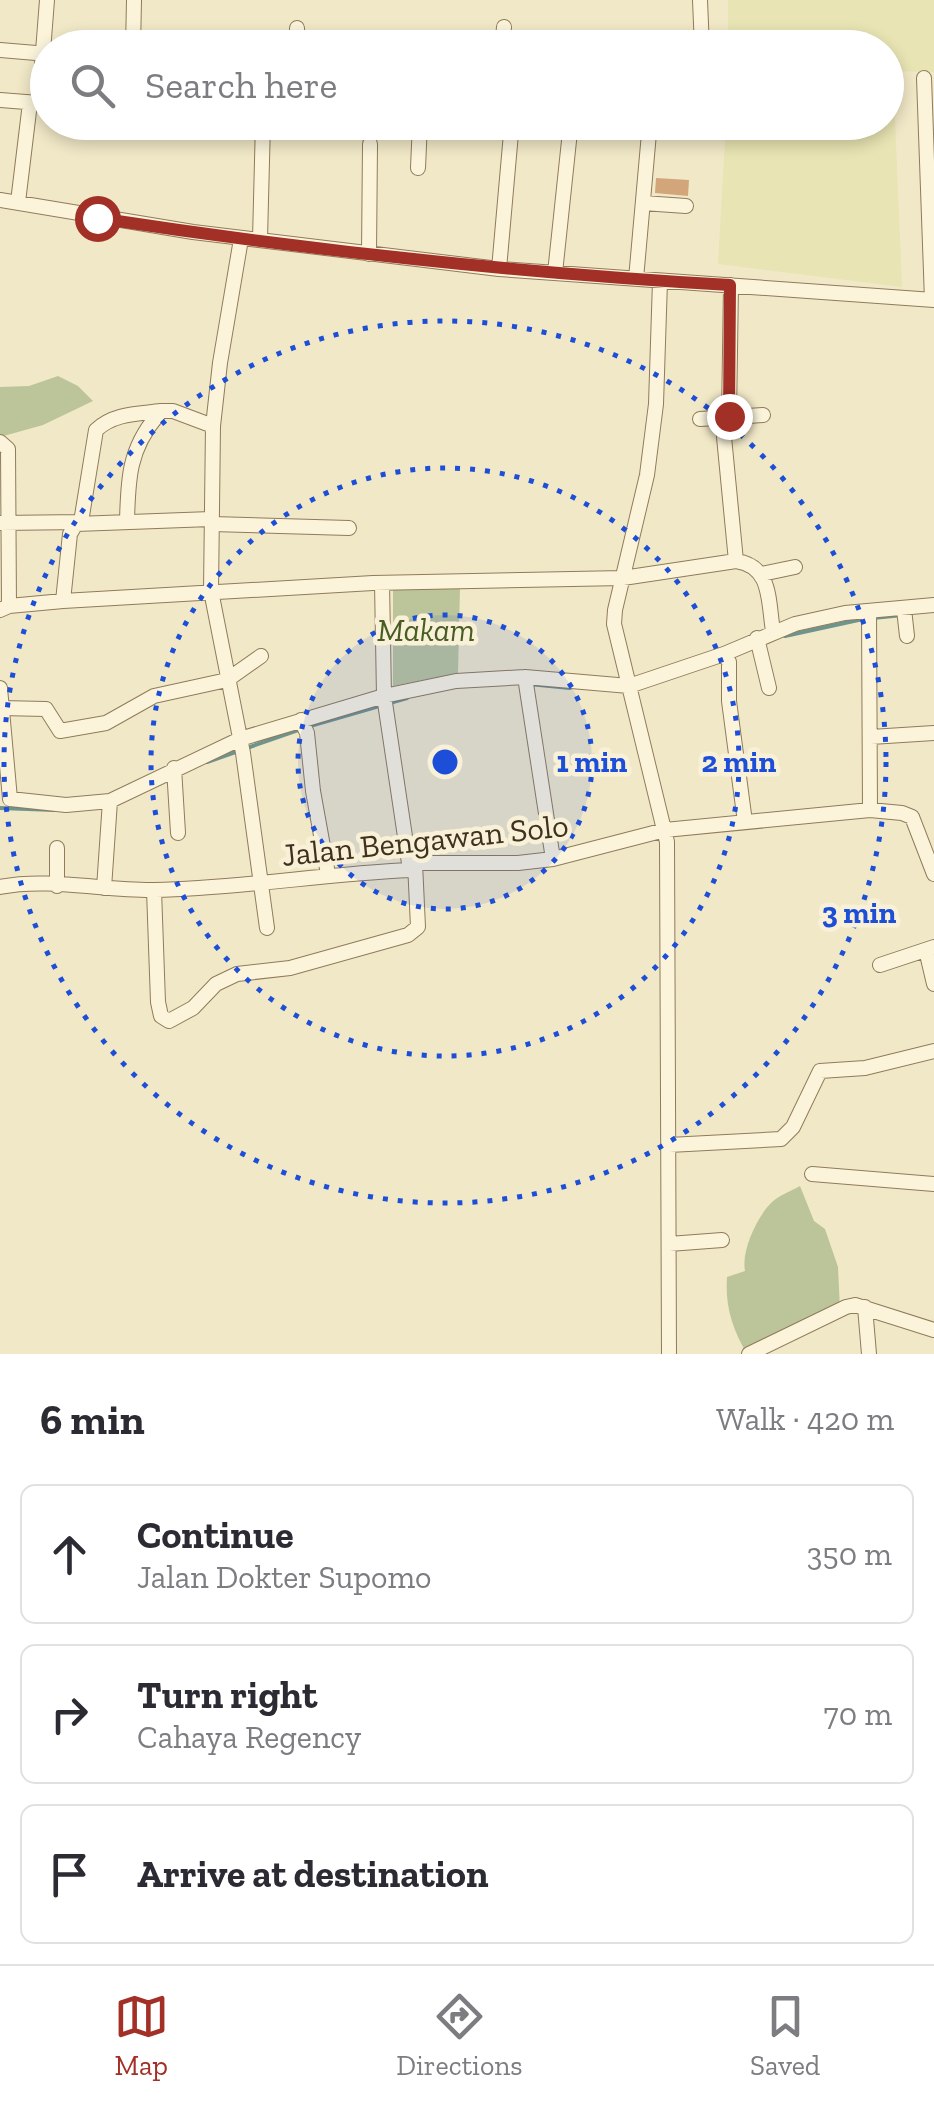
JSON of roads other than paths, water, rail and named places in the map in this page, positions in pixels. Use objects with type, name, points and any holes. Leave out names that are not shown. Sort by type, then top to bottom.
[{"type":"street","points":[[46,30],[47,0]]},
{"type":"street","points":[[133,30],[134,0]]},
{"type":"street","points":[[700,0],[701,30]]},
{"type":"street","points":[[0,50],[30,53]]},
{"type":"street","points":[[0,200],[241,238],[499,269],[933,300],[924,78]]},
{"type":"street","points":[[0,100],[30,102]]},
{"type":"street","points":[[18,202],[31,140]]},
{"type":"street","points":[[260,240],[263,140]]},
{"type":"street","points":[[418,168],[419,140]]},
{"type":"street","points":[[499,269],[510,140]]},
{"type":"street","points":[[556,273],[569,140]]},
{"type":"street","points":[[636,279],[648,140]]},
{"type":"street","points":[[370,144],[370,254]]},
{"type":"street","points":[[642,204],[686,206]]},
{"type":"street","points":[[241,238],[213,426],[211,591],[241,746],[267,928]]},
{"type":"street","points":[[660,281],[652,439],[614,624],[668,860],[669,1354]]},
{"type":"street","points":[[729,416],[730,285]]},
{"type":"street","points":[[63,600],[70,534],[81,522],[96,430],[104,422],[122,416],[173,411],[213,426]]},
{"type":"street","points":[[127,521],[128,469],[136,445],[161,412]]},
{"type":"street","points":[[700,418],[763,414]]},
{"type":"street","points":[[724,438],[736,561]]},
{"type":"street","points":[[0,442],[8,448],[5,608],[63,600],[382,582],[623,578],[736,561],[754,564],[762,574],[773,631]]},
{"type":"street","points":[[5,523],[211,521],[349,528]]},
{"type":"street","points":[[762,574],[795,567]]},
{"type":"street","points":[[154,890],[158,1002],[161,1016],[169,1021],[180,1017],[216,984],[237,974],[290,968],[408,935],[418,928],[420,916],[385,703],[382,582]]},
{"type":"street","points":[[0,688],[10,798],[66,805],[110,801],[241,746],[456,680],[629,686],[726,657],[760,643],[773,631],[819,618],[905,613],[934,605]]},
{"type":"street","points":[[905,613],[907,636]]},
{"type":"street","points":[[869,617],[870,810]]},
{"type":"street","points":[[760,643],[769,688]]},
{"type":"street","points":[[1,708],[46,709],[60,732],[70,732],[106,723],[154,696],[226,680],[261,656]]},
{"type":"street","points":[[726,657],[745,822]]},
{"type":"street","points":[[526,681],[553,860]]},
{"type":"street","points":[[304,725],[328,874]]},
{"type":"street","points":[[871,738],[934,733]]},
{"type":"street","points":[[175,773],[178,833]]},
{"type":"street","points":[[104,888],[110,801]]},
{"type":"street","name":"Jalan Bengawan Solo","points":[[0,887],[25,884],[154,890],[259,884],[412,867],[553,860],[664,830],[870,810],[902,812],[912,817],[934,874]]},
{"type":"street","points":[[57,848],[58,886]]},
{"type":"street","points":[[880,965],[930,948],[934,984]]},
{"type":"street","points":[[668,1145],[781,1139],[793,1127],[820,1071],[866,1068],[934,1050]]},
{"type":"street","points":[[812,1174],[934,1184]]},
{"type":"street","points":[[669,1244],[722,1240]]},
{"type":"street","points":[[748,1354],[846,1307],[865,1307],[934,1330]]},
{"type":"street","points":[[865,1307],[868,1354]]},
{"type":"waterway","points":[[873,618],[903,615]]},
{"type":"waterway","points":[[785,636],[863,619]]},
{"type":"waterway","points":[[529,684],[570,688]]},
{"type":"waterway","points":[[310,726],[407,698]]},
{"type":"waterway","points":[[207,762],[301,729]]},
{"type":"waterway","points":[[0,808],[55,810]]},
{"type":"park label","name":"Makam","points":[[426,630]]}]
